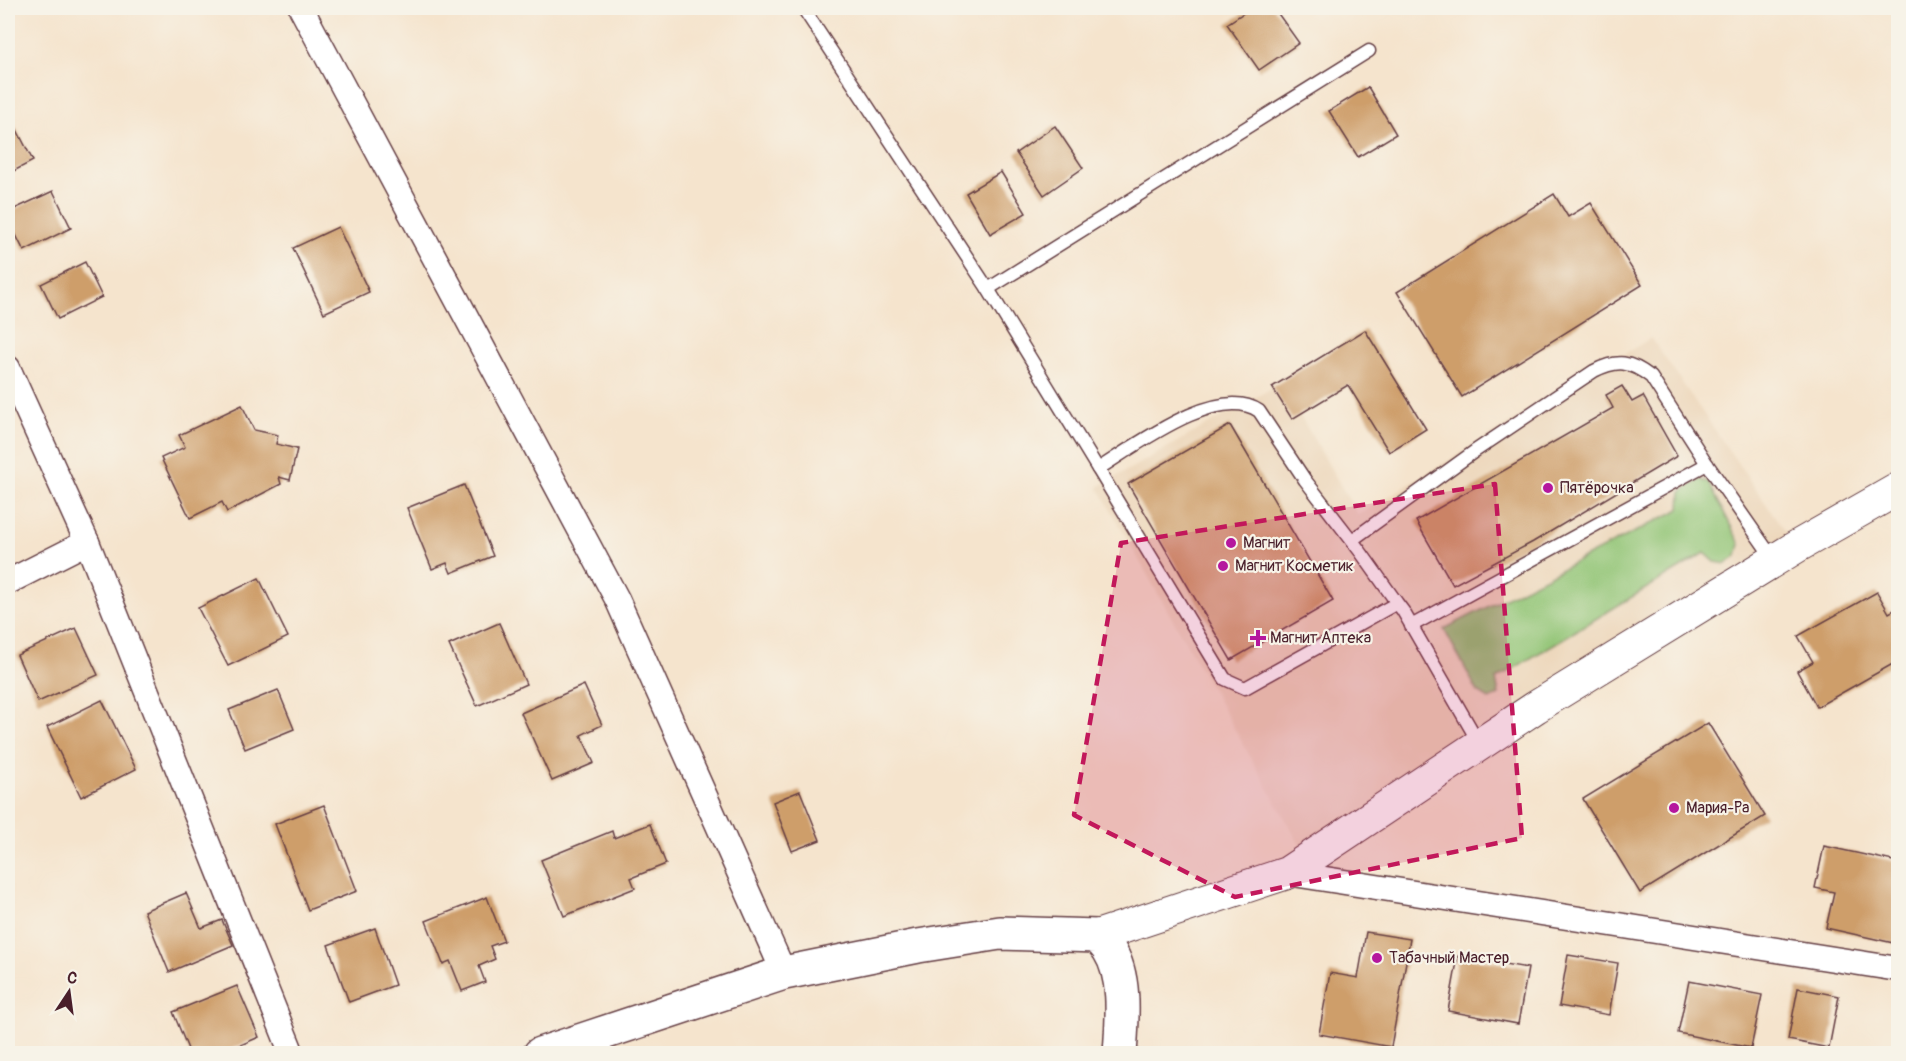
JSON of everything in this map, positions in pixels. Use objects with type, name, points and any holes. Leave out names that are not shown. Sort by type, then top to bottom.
[{"type":"main road","points":[[540,1053],[784,973],[918,946],[1000,933],[1096,936],[1109,950],[1116,966],[1123,1006],[1120,1053]]},
{"type":"street","points":[[301,8],[617,599],[784,973]]},
{"type":"street","points":[[8,368],[87,542],[292,1053]]},
{"type":"street","points":[[1096,936],[1287,873],[1479,743],[1775,561],[1899,489]]},
{"type":"street","points":[[8,582],[87,542]]},
{"type":"street","points":[[1287,873],[1899,969]]},
{"type":"lane","points":[[802,8],[988,289],[1225,679],[1245,688],[1397,603]]},
{"type":"lane","points":[[988,289],[1369,51]]},
{"type":"lane","points":[[1352,540],[1475,451],[1594,371],[1608,364],[1625,363],[1639,367],[1651,377],[1707,464],[1775,561]]},
{"type":"lane","points":[[1098,469],[1169,425],[1218,404],[1252,406],[1265,417],[1305,480],[1397,603],[1479,743]]},
{"type":"lane","points":[[1411,626],[1707,464]]},
{"type":"highlighted area","points":[[1495,484],[1522,838],[1235,897],[1074,815],[1121,543]]},
{"type":"shaded area","points":[[1651,338],[1796,547],[1308,859],[1098,487],[1281,383],[1358,515]]},
{"type":"green space","points":[[1700,479],[1709,483],[1740,544],[1737,556],[1726,564],[1715,562],[1705,553],[1496,679],[1499,695],[1489,699],[1478,692],[1444,629],[1680,509],[1681,492]]},
{"type":"building","points":[[1251,8],[1274,8],[1299,43],[1259,70],[1227,24]]},
{"type":"building","points":[[1368,87],[1396,134],[1358,157],[1329,111]]},
{"type":"building","points":[[15,126],[33,161],[8,174],[8,129]]},
{"type":"building","points":[[1055,126],[1083,168],[1044,195],[1016,153]]},
{"type":"building","points":[[1001,172],[1026,213],[990,234],[966,193]]},
{"type":"building","points":[[53,191],[71,228],[24,251],[8,219],[8,212]]},
{"type":"building","points":[[1554,194],[1568,217],[1591,203],[1642,285],[1462,397],[1397,292]]},
{"type":"building","points":[[338,227],[369,292],[324,313],[293,248]]},
{"type":"building","points":[[85,262],[102,297],[58,319],[41,284]]},
{"type":"building","points":[[1365,330],[1426,429],[1389,452],[1348,385],[1292,419],[1272,387]]},
{"type":"building","name":"Пятёрочка","points":[[1622,386],[1632,402],[1643,396],[1677,456],[1533,542],[1453,585],[1416,521],[1613,408],[1606,395]]},
{"type":"building","points":[[242,405],[254,430],[278,435],[276,444],[297,449],[290,480],[279,477],[281,484],[227,512],[222,502],[190,518],[161,458],[185,447],[179,435]]},
{"type":"building","name":"Магнит","points":[[1230,425],[1333,601],[1231,660],[1128,484]]},
{"type":"building","points":[[464,485],[493,556],[451,573],[447,563],[432,569],[407,508]]},
{"type":"building","points":[[259,578],[288,637],[228,666],[198,608]]},
{"type":"building","points":[[1877,592],[1889,613],[1898,608],[1898,661],[1817,707],[1797,671],[1813,662],[1798,636]]},
{"type":"building","points":[[499,623],[526,684],[477,706],[449,645]]},
{"type":"building","points":[[76,628],[98,675],[38,702],[17,655]]},
{"type":"building","points":[[584,685],[602,725],[581,735],[594,763],[552,781],[521,713]]},
{"type":"building","points":[[278,690],[294,729],[245,749],[229,710]]},
{"type":"building","points":[[102,700],[136,769],[81,797],[47,727]]},
{"type":"building","name":"Мария-Ра","points":[[1708,723],[1765,816],[1640,893],[1583,799]]},
{"type":"building","points":[[800,791],[820,840],[792,851],[773,802]]},
{"type":"building","points":[[324,805],[357,891],[308,910],[275,824]]},
{"type":"building","points":[[650,824],[666,864],[631,878],[635,888],[564,916],[541,860],[612,831],[614,838]]},
{"type":"building","points":[[1824,846],[1898,862],[1898,944],[1826,928],[1834,892],[1815,888]]},
{"type":"building","points":[[186,893],[201,928],[222,920],[233,945],[169,972],[144,911]]},
{"type":"building","points":[[487,897],[504,941],[490,946],[495,959],[479,966],[485,982],[462,991],[450,961],[443,964],[426,921]]},
{"type":"building","points":[[375,928],[395,985],[349,1002],[328,945]]},
{"type":"building","points":[[1366,932],[1410,939],[1391,1047],[1319,1034],[1330,973],[1358,978]]},
{"type":"building","points":[[1568,955],[1618,963],[1609,1015],[1559,1006]]},
{"type":"building","points":[[1458,956],[1528,968],[1518,1024],[1448,1011]]},
{"type":"building","points":[[1689,981],[1762,995],[1751,1048],[1678,1033]]},
{"type":"building","points":[[237,986],[259,1037],[220,1054],[190,1054],[173,1012]]},
{"type":"building","points":[[1798,988],[1839,996],[1829,1048],[1788,1040]]},
{"type":"place","name":"Пятёрочка","points":[[1548,488]]},
{"type":"place","name":"Магнит","points":[[1231,543]]},
{"type":"place","name":"Магнит Косметик","points":[[1223,566]]},
{"type":"place","name":"Магнит Аптека","points":[[1258,638]]},
{"type":"place","name":"Мария-Ра","points":[[1674,808]]},
{"type":"place","name":"Табачный Мастер","points":[[1377,958]]}]
